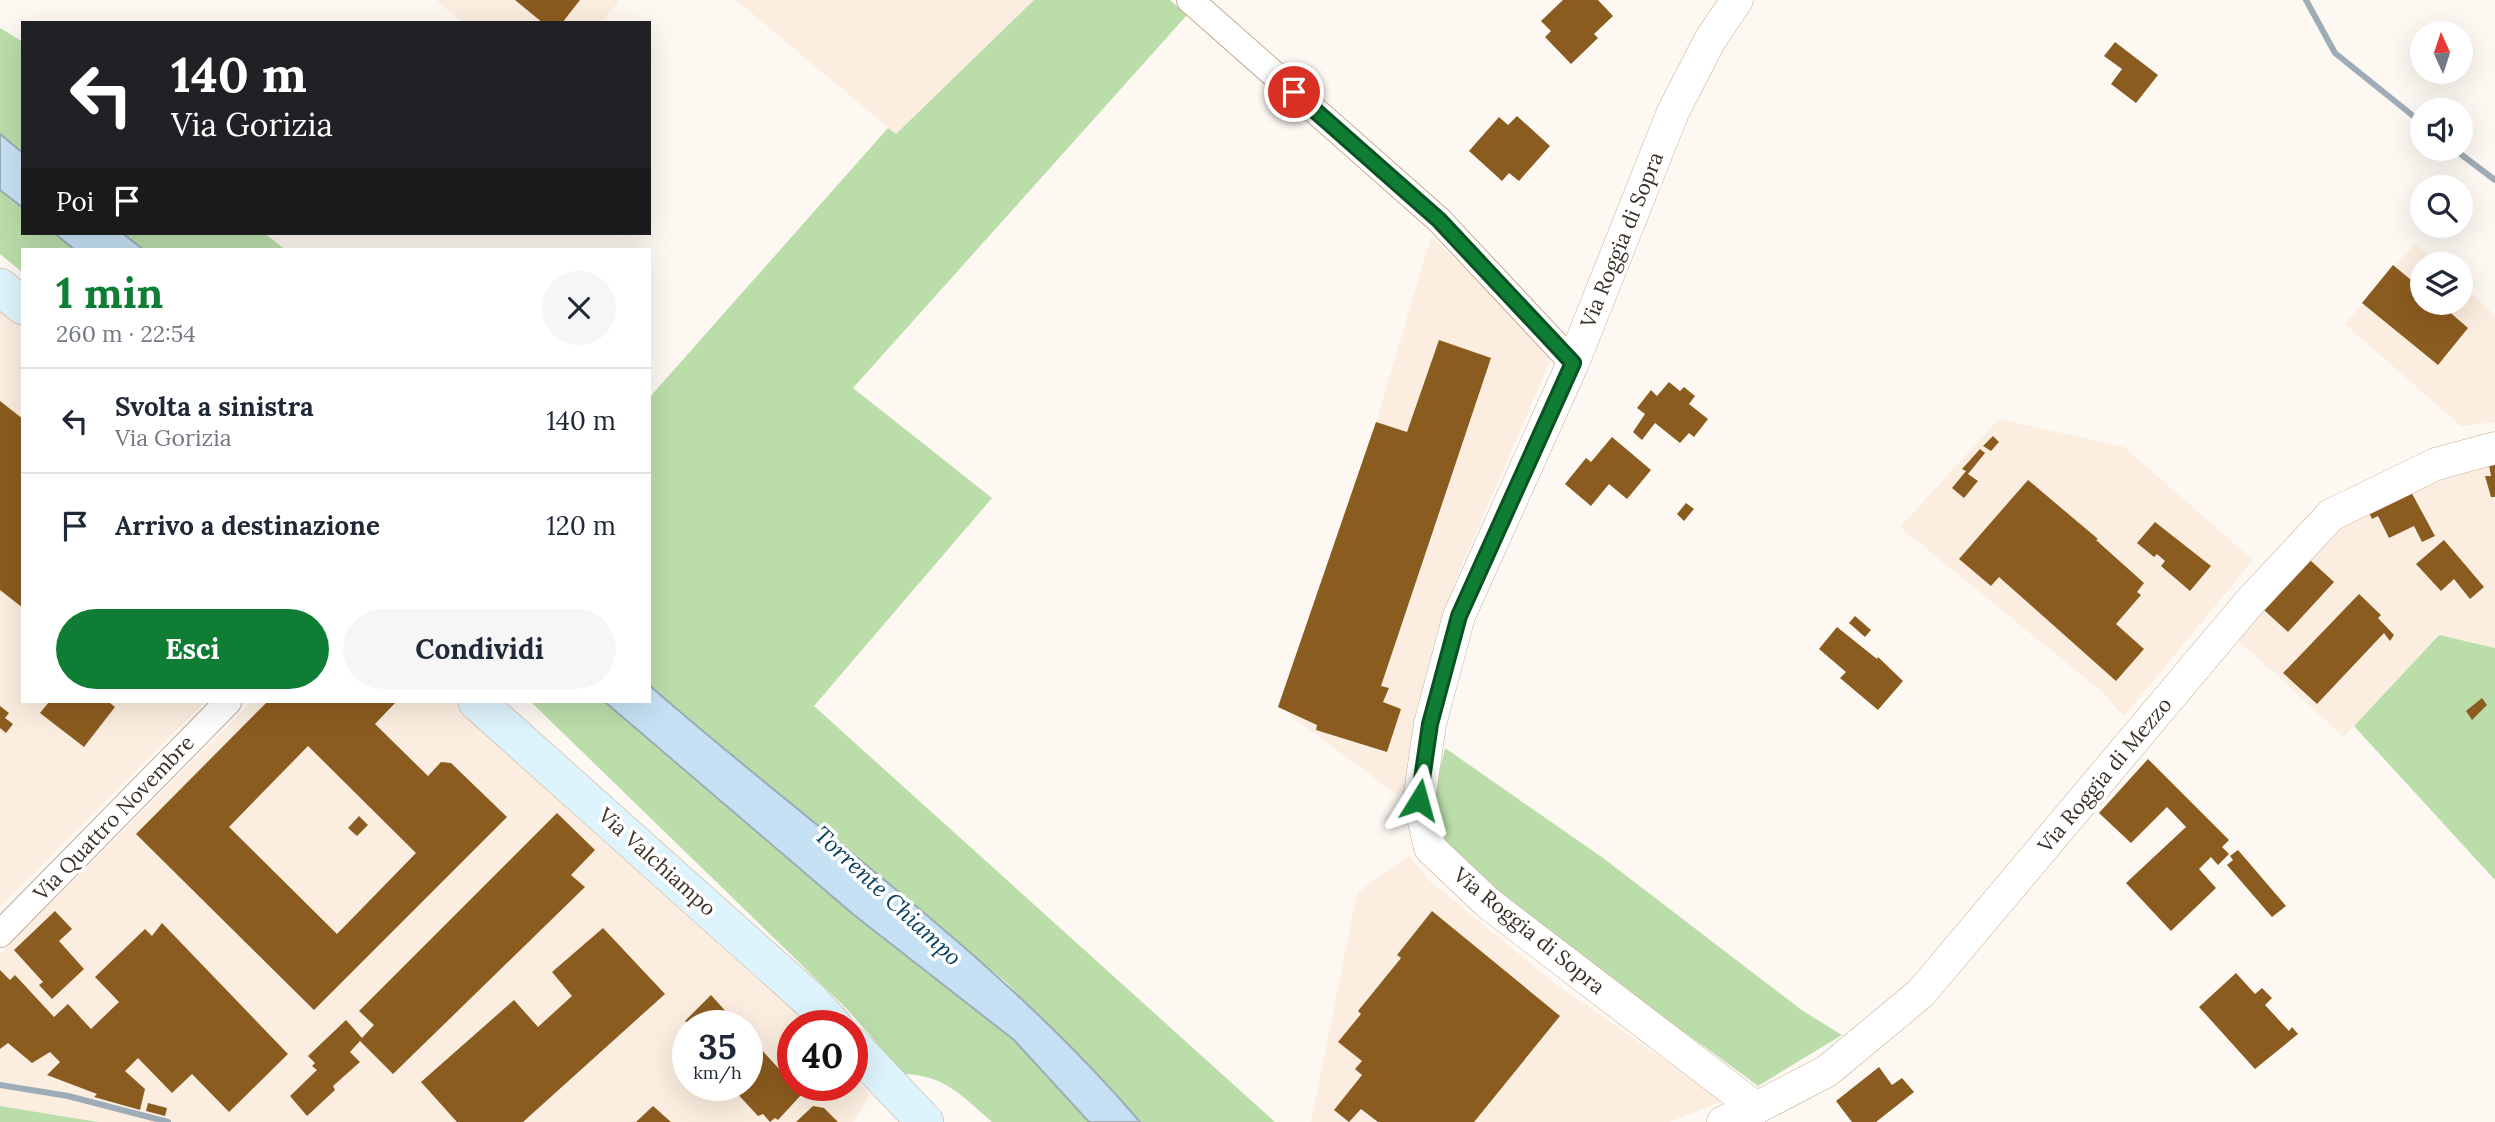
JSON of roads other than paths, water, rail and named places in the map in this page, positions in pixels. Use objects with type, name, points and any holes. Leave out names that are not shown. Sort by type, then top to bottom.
[{"type":"main road","points":[[0,287],[21,304]]},
{"type":"main road","name":"Via Valchiampo","points":[[478,703],[817,1010]]},
{"type":"main road","points":[[868,1062],[925,1122]]},
{"type":"street","points":[[1190,0],[1439,220],[1573,363]]},
{"type":"street","name":"Via Roggia di Sopra","points":[[1737,0],[1710,40],[1673,112],[1573,363],[1459,616],[1430,724],[1419,800],[1430,848],[1488,903],[1765,1115]]},
{"type":"street","name":"Via Roggia di Mezzo","points":[[1723,1122],[1765,1115],[1827,1070],[1921,993],[2248,604],[2331,515],[2436,464],[2495,449]]},
{"type":"street","name":"Via Quattro Novembre","points":[[0,934],[227,703]]},
{"type":"water","points":[[0,134],[21,151],[21,206],[0,190]]},
{"type":"water","points":[[56,235],[125,235],[141,248],[73,248]]},
{"type":"water","name":"Torrente Chiampo","points":[[651,687],[965,948],[1085,1061],[1140,1122],[1089,1122],[1014,1040],[854,915],[606,703],[651,703]]},
{"type":"waterway","points":[[2306,0],[2335,53],[2410,113]]},
{"type":"waterway","points":[[2470,161],[2495,180]]},
{"type":"waterway","points":[[0,1085],[68,1096],[168,1122]]}]
